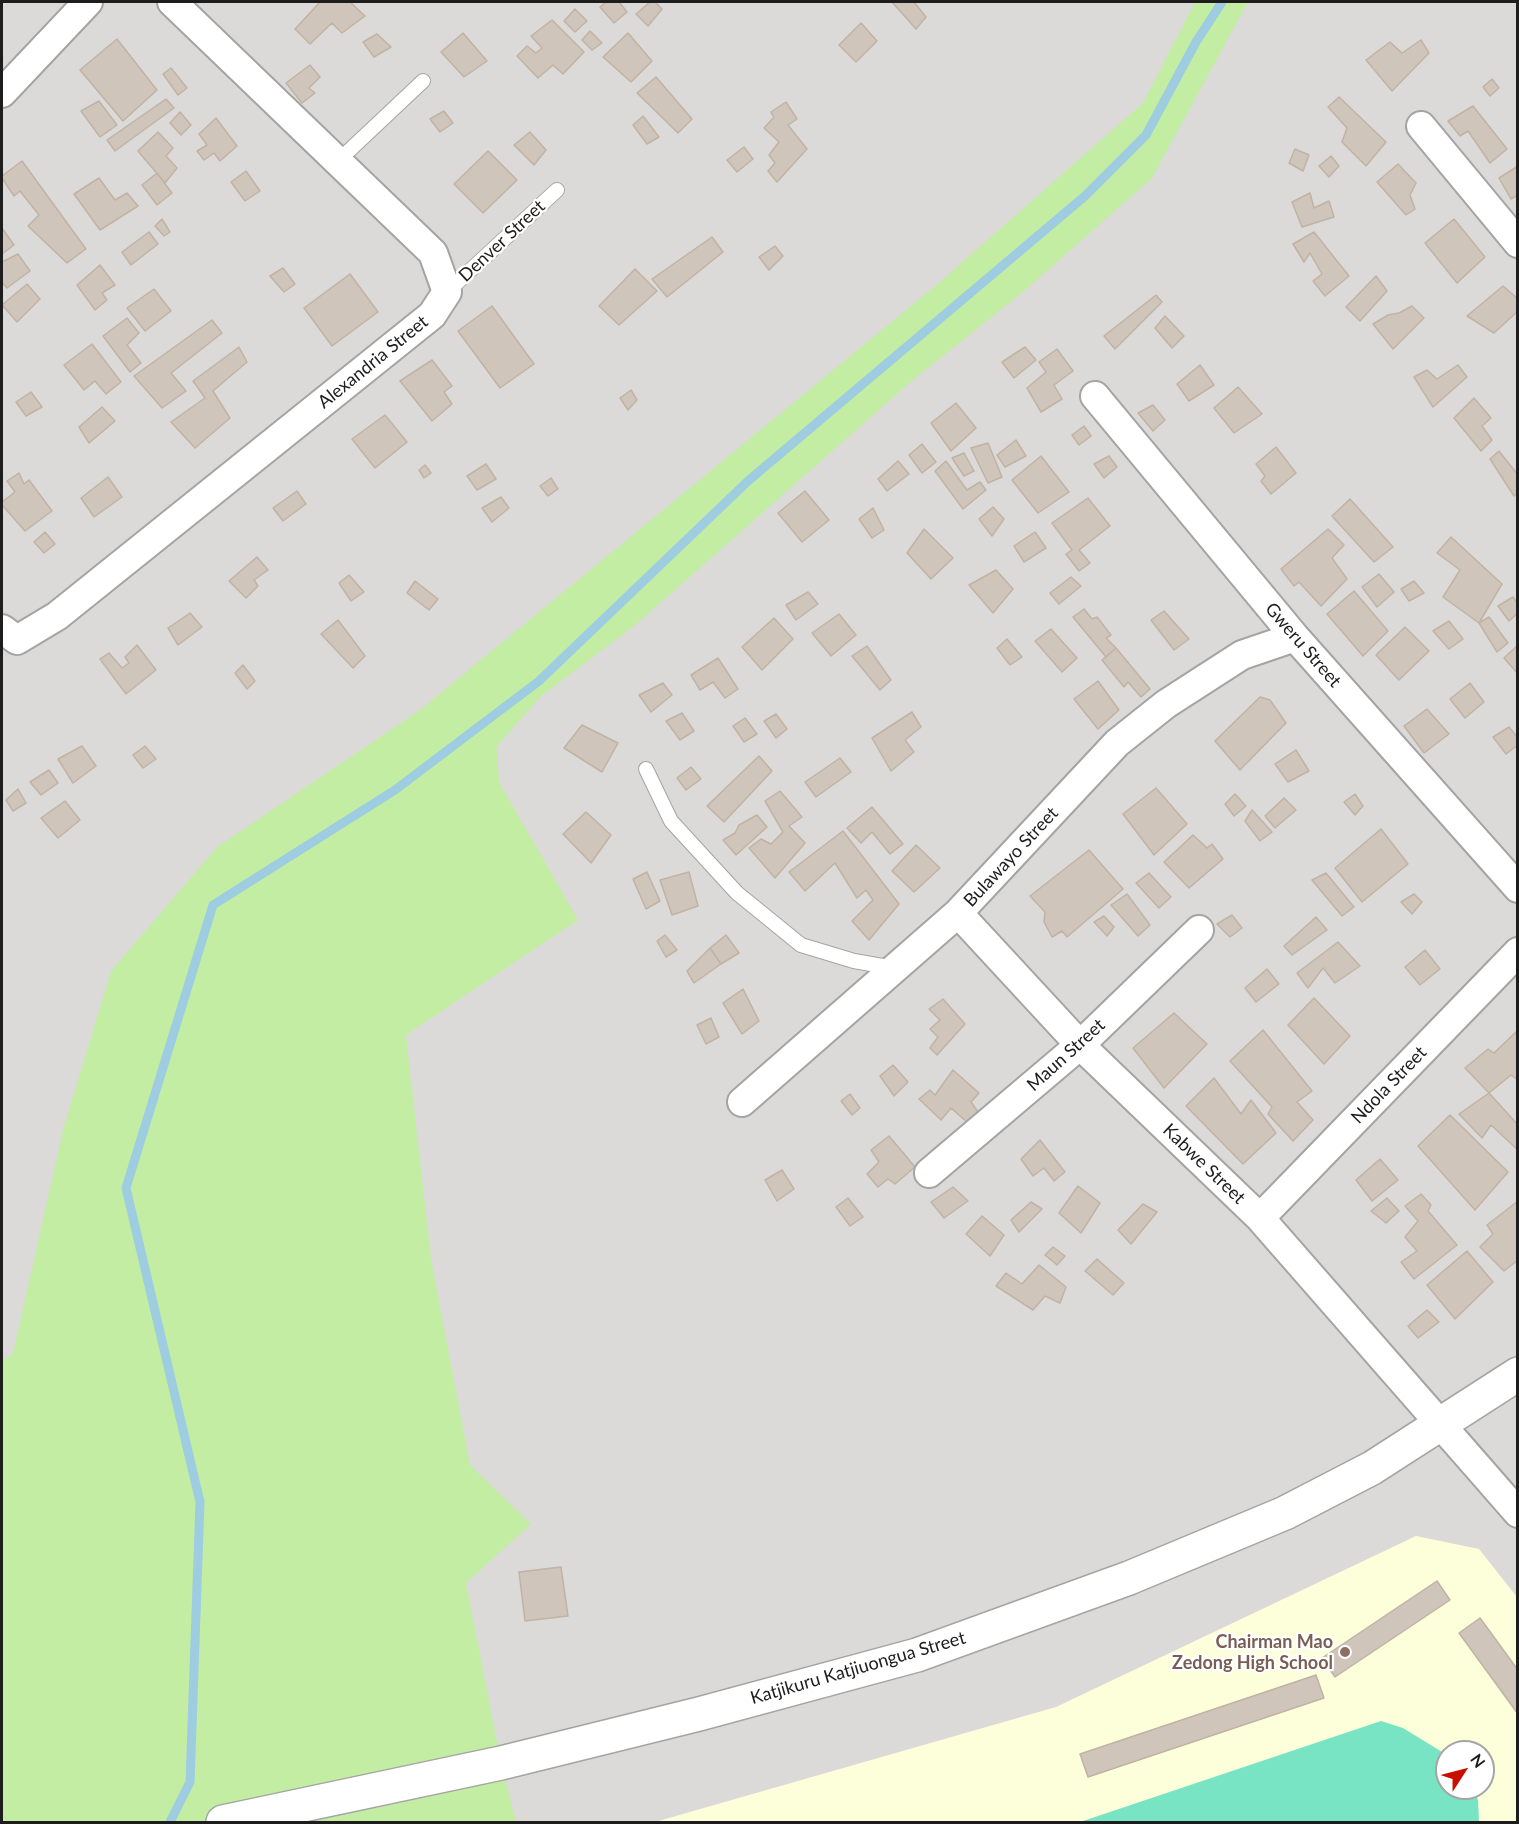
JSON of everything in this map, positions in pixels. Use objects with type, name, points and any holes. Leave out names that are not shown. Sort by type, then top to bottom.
[{"type":"street","points":[[2,93],[88,2]]},
{"type":"street","points":[[172,2],[433,253],[447,292]]},
{"type":"street","points":[[1421,126],[1518,243]]},
{"type":"street","name":"Alexandria Street","points":[[2,628],[17,640],[57,616],[432,315],[447,292]]},
{"type":"street","name":"Gweru Street","points":[[1095,396],[1295,637],[1518,888]]},
{"type":"street","name":"Bulawayo Street","points":[[742,1102],[958,913],[1117,743],[1166,704],[1242,655],[1295,637]]},
{"type":"street","name":"Kabwe Street","points":[[958,913],[1080,1045],[1260,1218],[1518,1513]]},
{"type":"street","name":"Maun Street","points":[[929,1173],[1080,1045],[1199,930]]},
{"type":"street","name":"Ndola Street","points":[[1260,1218],[1518,952]]},
{"type":"street","name":"Katjikuru Katjiuongua Street","points":[[223,1822],[501,1763],[699,1714],[917,1656],[1129,1578],[1285,1513],[1372,1468],[1518,1374]]},
{"type":"lane","points":[[337,162],[423,81]]},
{"type":"lane","name":"Denver Street","points":[[447,292],[557,190]]},
{"type":"lane","points":[[646,769],[671,821],[737,893],[801,945],[854,961],[895,968]]},
{"type":"shaded area","points":[[2,2],[1517,2],[1517,1822],[2,1822]]},
{"type":"shaded area","name":"Chairman Mao Zedong High School","points":[[1416,1536],[1479,1549],[1517,1597],[1517,1822],[655,1822],[1056,1707]]},
{"type":"green space","points":[[1195,2],[1248,2],[1152,178],[1023,292],[914,379],[634,626],[541,696],[497,746],[499,782],[578,920],[406,1035],[431,1259],[470,1465],[531,1524],[466,1583],[501,1763],[516,1822],[2,1822],[2,1362],[13,1353],[63,1130],[111,971],[217,847],[420,710],[934,287],[1143,103]]},
{"type":"green space","points":[[1381,1721],[1403,1728],[1435,1748],[1435,1800],[1478,1800],[1479,1822],[1080,1822]]},
{"type":"building","points":[[320,2],[350,2],[365,16],[342,33],[332,23],[310,44],[295,29]]},
{"type":"building","points":[[606,2],[619,2],[627,12],[614,23],[600,7]]},
{"type":"building","points":[[650,2],[655,2],[662,9],[648,26],[636,14]]},
{"type":"building","points":[[892,2],[914,2],[926,17],[916,29]]},
{"type":"building","points":[[575,9],[587,21],[575,32],[564,21]]},
{"type":"building","points":[[552,20],[584,52],[563,74],[553,65],[538,78],[517,56],[527,46],[536,53],[542,48],[531,36]]},
{"type":"building","points":[[861,23],[877,41],[856,62],[839,45]]},
{"type":"building","points":[[590,31],[602,43],[592,50],[582,40]]},
{"type":"building","points":[[463,33],[487,61],[464,77],[441,52]]},
{"type":"building","points":[[628,33],[652,61],[631,82],[603,57]]},
{"type":"building","points":[[377,34],[391,47],[374,57],[363,42]]},
{"type":"building","points":[[117,39],[157,90],[123,121],[80,70]]},
{"type":"building","points":[[1421,40],[1429,53],[1392,91],[1366,60],[1390,42],[1402,53]]},
{"type":"building","points":[[310,65],[320,77],[309,88],[315,93],[302,103],[286,83]]},
{"type":"building","points":[[171,68],[187,88],[178,95],[163,74]]},
{"type":"building","points":[[656,77],[692,119],[678,133],[637,93]]},
{"type":"building","points":[[1492,79],[1499,88],[1490,96],[1483,87]]},
{"type":"building","points":[[1339,97],[1386,142],[1366,166],[1342,142],[1347,128],[1328,107]]},
{"type":"building","points":[[166,99],[174,108],[115,151],[107,140]]},
{"type":"building","points":[[99,101],[117,125],[100,137],[81,111]]},
{"type":"building","points":[[786,102],[797,119],[788,125],[807,149],[777,182],[768,171],[775,163],[769,155],[779,142],[764,128],[774,117],[771,112]]},
{"type":"building","points":[[1473,106],[1507,149],[1490,163],[1468,131],[1460,136],[1448,121]]},
{"type":"building","points":[[444,111],[453,123],[440,132],[430,119]]},
{"type":"building","points":[[180,112],[191,125],[181,135],[170,123]]},
{"type":"building","points":[[643,116],[659,137],[647,144],[633,125]]},
{"type":"building","points":[[216,118],[237,146],[220,161],[214,153],[204,160],[197,151],[207,145],[199,134]]},
{"type":"building","points":[[158,132],[173,148],[166,156],[177,168],[165,183],[138,151]]},
{"type":"building","points":[[530,132],[546,150],[534,165],[514,145]]},
{"type":"building","points":[[744,147],[753,159],[737,172],[727,160]]},
{"type":"building","points":[[1295,149],[1309,155],[1303,171],[1289,163]]},
{"type":"building","points":[[488,151],[517,180],[483,213],[454,184]]},
{"type":"building","points":[[1331,156],[1339,166],[1329,177],[1319,166]]},
{"type":"building","points":[[22,161],[86,249],[67,263],[28,226],[39,215],[20,191],[14,196],[2,178]]},
{"type":"building","points":[[1398,164],[1416,183],[1410,195],[1415,209],[1406,215],[1377,182]]},
{"type":"building","points":[[1518,166],[1518,195],[1511,199],[1499,178]]},
{"type":"building","points":[[246,171],[260,191],[245,201],[231,182]]},
{"type":"building","points":[[157,173],[172,193],[157,205],[142,185]]},
{"type":"building","points":[[99,178],[115,200],[127,193],[138,206],[100,230],[74,194]]},
{"type":"building","points":[[1310,193],[1314,208],[1329,201],[1334,217],[1302,227],[1292,202]]},
{"type":"building","points":[[162,219],[170,232],[164,236],[155,226]]},
{"type":"building","points":[[1454,219],[1485,257],[1457,283],[1425,243]]},
{"type":"building","points":[[2,228],[14,245],[2,254]]},
{"type":"building","points":[[149,232],[158,244],[131,265],[122,252]]},
{"type":"building","points":[[1314,232],[1349,276],[1325,296],[1313,281],[1322,274],[1310,253],[1304,262],[1293,244]]},
{"type":"building","points":[[712,237],[723,252],[667,297],[652,279]]},
{"type":"building","points":[[775,246],[783,256],[769,270],[759,257]]},
{"type":"building","points":[[18,254],[30,271],[7,288],[2,282],[2,262]]},
{"type":"building","points":[[100,265],[115,285],[102,293],[107,300],[95,310],[77,285]]},
{"type":"building","points":[[283,268],[295,284],[284,292],[270,276]]},
{"type":"building","points":[[635,269],[657,291],[619,325],[599,306]]},
{"type":"building","points":[[350,274],[378,312],[332,346],[304,308]]},
{"type":"building","points":[[1376,276],[1387,291],[1360,321],[1346,307]]},
{"type":"building","points":[[27,284],[40,299],[17,322],[2,305]]},
{"type":"building","points":[[1503,286],[1518,299],[1518,311],[1494,333],[1467,316]]},
{"type":"building","points":[[154,289],[171,311],[145,331],[127,308]]},
{"type":"building","points":[[1156,295],[1162,302],[1115,349],[1104,336]]},
{"type":"building","points":[[492,306],[534,364],[500,388],[458,331]]},
{"type":"building","points":[[1412,306],[1424,318],[1393,349],[1373,324],[1388,315],[1399,313]]},
{"type":"building","points":[[1165,316],[1184,336],[1172,348],[1155,328]]},
{"type":"building","points":[[127,318],[139,333],[127,345],[141,363],[130,372],[103,336]]},
{"type":"building","points":[[212,320],[222,333],[171,373],[186,391],[162,408],[134,376]]},
{"type":"building","points":[[92,344],[121,382],[106,394],[95,381],[84,390],[64,365]]},
{"type":"building","points":[[239,347],[247,362],[213,391],[230,418],[195,448],[171,422],[205,398],[193,381]]},
{"type":"building","points":[[1025,347],[1036,360],[1014,378],[1002,362]]},
{"type":"building","points":[[1057,349],[1073,371],[1054,385],[1062,399],[1041,412],[1027,388],[1046,372],[1039,362]]},
{"type":"building","points":[[432,360],[452,386],[444,392],[452,404],[432,421],[400,381]]},
{"type":"building","points":[[1200,365],[1214,385],[1189,401],[1177,384]]},
{"type":"building","points":[[1458,365],[1467,377],[1433,407],[1414,377],[1427,370],[1437,379]]},
{"type":"building","points":[[1238,387],[1262,414],[1234,433],[1214,408]]},
{"type":"building","points":[[631,390],[637,400],[628,410],[620,398]]},
{"type":"building","points":[[31,392],[42,407],[26,416],[16,402]]},
{"type":"building","points":[[1474,398],[1491,418],[1482,426],[1492,440],[1481,451],[1454,418]]},
{"type":"building","points":[[956,403],[976,428],[951,451],[931,423]]},
{"type":"building","points":[[1153,405],[1165,420],[1153,431],[1138,413]]},
{"type":"building","points":[[102,407],[115,421],[89,443],[79,427]]},
{"type":"building","points":[[385,415],[407,442],[375,468],[352,439]]},
{"type":"building","points":[[1084,426],[1091,436],[1079,445],[1072,435]]},
{"type":"building","points":[[1016,440],[1026,456],[1005,467],[997,455]]},
{"type":"building","points":[[988,443],[1002,477],[988,483],[971,448]]},
{"type":"building","points":[[922,444],[936,462],[922,473],[909,455]]},
{"type":"building","points":[[1276,447],[1296,473],[1271,494],[1261,481],[1265,476],[1256,464]]},
{"type":"building","points":[[1499,451],[1518,475],[1518,493],[1514,496],[1490,459]]},
{"type":"building","points":[[964,453],[974,471],[964,476],[952,458]]},
{"type":"building","points":[[1041,456],[1069,492],[1038,513],[1012,480]]},
{"type":"building","points":[[1109,456],[1117,467],[1104,478],[1094,464]]},
{"type":"building","points":[[898,461],[909,474],[887,491],[878,479]]},
{"type":"building","points":[[946,461],[967,490],[980,482],[986,490],[963,509],[935,471]]},
{"type":"building","points":[[486,464],[496,479],[477,490],[467,476]]},
{"type":"building","points":[[425,465],[431,473],[424,478],[419,470]]},
{"type":"building","points":[[19,473],[24,484],[29,480],[52,511],[25,531],[2,505],[2,502],[15,492],[7,481]]},
{"type":"building","points":[[108,477],[122,497],[94,517],[81,498]]},
{"type":"building","points":[[551,478],[558,489],[548,496],[540,486]]},
{"type":"building","points":[[297,491],[306,504],[283,521],[273,508]]},
{"type":"building","points":[[805,491],[829,520],[802,542],[778,513]]},
{"type":"building","points":[[501,497],[509,508],[492,522],[482,508]]},
{"type":"building","points":[[1088,498],[1110,526],[1079,550],[1090,563],[1079,571],[1066,554],[1072,550],[1052,523]]},
{"type":"building","points":[[1350,499],[1393,547],[1374,562],[1332,516]]},
{"type":"building","points":[[993,507],[1004,519],[992,536],[979,519]]},
{"type":"building","points":[[873,508],[884,530],[872,538],[859,519]]},
{"type":"building","points":[[924,529],[953,558],[931,579],[907,553]]},
{"type":"building","points":[[1328,529],[1344,545],[1332,558],[1347,579],[1321,606],[1299,582],[1294,586],[1281,569]]},
{"type":"building","points":[[45,532],[55,544],[44,553],[34,542]]},
{"type":"building","points":[[1035,532],[1046,548],[1024,562],[1014,546]]},
{"type":"building","points":[[1451,537],[1502,584],[1479,623],[1443,597],[1460,570],[1437,553]]},
{"type":"building","points":[[257,557],[268,570],[254,580],[258,586],[246,598],[229,581]]},
{"type":"building","points":[[996,570],[1013,589],[993,613],[969,585]]},
{"type":"building","points":[[1379,574],[1394,592],[1377,607],[1362,587]]},
{"type":"building","points":[[349,575],[364,592],[351,601],[339,583]]},
{"type":"building","points":[[1071,577],[1081,586],[1059,604],[1050,593]]},
{"type":"building","points":[[415,581],[438,599],[429,610],[407,593]]},
{"type":"building","points":[[1414,581],[1424,593],[1409,601],[1401,589]]},
{"type":"building","points":[[1354,591],[1388,631],[1363,656],[1327,614]]},
{"type":"building","points":[[808,592],[818,604],[796,620],[786,605]]},
{"type":"building","points":[[1513,597],[1518,604],[1518,613],[1509,621],[1498,606]]},
{"type":"building","points":[[1084,609],[1092,619],[1097,617],[1111,635],[1106,638],[1116,648],[1106,657],[1073,617]]},
{"type":"building","points":[[1164,611],[1189,639],[1174,650],[1151,620]]},
{"type":"building","points":[[190,613],[202,627],[178,645],[168,628]]},
{"type":"building","points":[[839,614],[856,635],[831,656],[812,633]]},
{"type":"building","points":[[1489,617],[1508,643],[1497,652],[1479,623]]},
{"type":"building","points":[[774,618],[793,639],[762,670],[742,647]]},
{"type":"building","points":[[338,620],[365,656],[353,668],[321,634]]},
{"type":"building","points":[[1449,621],[1463,639],[1449,649],[1433,631]]},
{"type":"building","points":[[1405,627],[1429,651],[1399,680],[1376,655]]},
{"type":"building","points":[[1051,629],[1077,658],[1062,672],[1035,641]]},
{"type":"building","points":[[1007,639],[1022,657],[1010,665],[997,648]]},
{"type":"building","points":[[137,645],[156,670],[126,694],[100,659],[109,653],[122,668],[129,663],[125,657]]},
{"type":"building","points":[[1518,645],[1518,674],[1504,658]]},
{"type":"building","points":[[867,646],[891,680],[880,690],[852,656]]},
{"type":"building","points":[[1116,648],[1150,689],[1141,697],[1128,682],[1124,687],[1102,660]]},
{"type":"building","points":[[718,658],[738,689],[725,698],[713,682],[700,690],[691,675]]},
{"type":"building","points":[[243,665],[255,681],[247,689],[235,673]]},
{"type":"building","points":[[1098,681],[1119,710],[1098,729],[1074,699]]},
{"type":"building","points":[[663,683],[672,695],[651,712],[639,695]]},
{"type":"building","points":[[1470,683],[1484,702],[1465,718],[1450,699]]},
{"type":"building","points":[[1260,697],[1270,700],[1286,723],[1240,770],[1215,741]]},
{"type":"building","points":[[1427,709],[1449,734],[1424,753],[1404,726]]},
{"type":"building","points":[[912,712],[921,727],[905,740],[914,752],[891,771],[872,738]]},
{"type":"building","points":[[682,713],[694,731],[680,740],[666,721]]},
{"type":"building","points":[[776,714],[787,729],[776,738],[764,721]]},
{"type":"building","points":[[745,718],[757,734],[744,742],[733,726]]},
{"type":"building","points":[[582,725],[618,743],[602,772],[564,748]]},
{"type":"building","points":[[1509,727],[1518,738],[1518,745],[1506,754],[1493,737]]},
{"type":"building","points":[[82,746],[96,766],[73,783],[58,759]]},
{"type":"building","points":[[145,746],[156,759],[143,768],[133,755]]},
{"type":"building","points":[[1296,750],[1309,771],[1288,782],[1275,764]]},
{"type":"building","points":[[759,756],[772,771],[724,822],[707,806]]},
{"type":"building","points":[[840,758],[851,772],[816,797],[805,782]]},
{"type":"building","points":[[691,767],[701,779],[686,790],[677,778]]},
{"type":"building","points":[[49,770],[58,783],[41,795],[30,782]]},
{"type":"building","points":[[1156,788],[1187,824],[1154,855],[1123,814]]},
{"type":"building","points":[[18,789],[26,803],[13,811],[6,800]]},
{"type":"building","points":[[780,791],[802,817],[789,826],[805,843],[775,878],[749,848],[761,839],[771,844],[783,832],[765,801]]},
{"type":"building","points":[[1235,794],[1246,806],[1234,816],[1225,804]]},
{"type":"building","points":[[1355,794],[1363,806],[1355,815],[1344,802]]},
{"type":"building","points":[[1284,798],[1296,810],[1275,828],[1265,816]]},
{"type":"building","points":[[65,801],[80,820],[58,838],[41,818]]},
{"type":"building","points":[[872,807],[903,844],[890,854],[872,832],[861,843],[847,828]]},
{"type":"building","points":[[1252,810],[1272,832],[1260,841],[1245,821]]},
{"type":"building","points":[[586,812],[611,835],[591,863],[563,834]]},
{"type":"building","points":[[757,815],[767,827],[736,855],[723,840],[735,833],[739,825]]},
{"type":"building","points":[[1381,829],[1408,864],[1362,902],[1335,868]]},
{"type":"building","points":[[843,831],[899,904],[869,940],[852,921],[873,900],[866,890],[857,898],[835,863],[805,891],[789,872]]},
{"type":"building","points":[[1193,835],[1207,848],[1212,844],[1223,859],[1189,888],[1164,862]]},
{"type":"building","points":[[916,845],[940,868],[914,892],[892,871]]},
{"type":"building","points":[[1089,850],[1123,889],[1067,937],[1062,931],[1052,937],[1044,922],[1045,912],[1030,896]]},
{"type":"building","points":[[647,872],[660,901],[646,909],[633,879]]},
{"type":"building","points":[[689,872],[698,906],[672,915],[660,880]]},
{"type":"building","points":[[1149,873],[1171,897],[1159,908],[1136,883]]},
{"type":"building","points":[[1326,873],[1354,907],[1342,916],[1312,880]]},
{"type":"building","points":[[1127,894],[1150,925],[1138,936],[1111,905]]},
{"type":"building","points":[[1414,894],[1422,902],[1412,914],[1401,902]]},
{"type":"building","points":[[1232,915],[1242,928],[1230,937],[1217,924]]},
{"type":"building","points":[[1104,916],[1114,927],[1107,936],[1094,922]]},
{"type":"building","points":[[1316,917],[1327,930],[1292,955],[1284,946]]},
{"type":"building","points":[[665,935],[677,950],[666,957],[657,941]]},
{"type":"building","points":[[726,935],[739,953],[721,964],[710,948]]},
{"type":"building","points":[[1338,942],[1360,966],[1335,983],[1323,968],[1308,988],[1297,973]]},
{"type":"building","points":[[710,948],[721,964],[694,983],[687,971]]},
{"type":"building","points":[[1425,950],[1440,969],[1420,985],[1405,967]]},
{"type":"building","points":[[1267,969],[1279,984],[1256,1002],[1245,988]]},
{"type":"building","points":[[743,989],[759,1021],[742,1034],[723,1003]]},
{"type":"building","points":[[1314,998],[1350,1036],[1324,1064],[1288,1025]]},
{"type":"building","points":[[943,999],[965,1024],[937,1055],[930,1048],[938,1037],[930,1029],[940,1020],[929,1009]]},
{"type":"building","points":[[1174,1013],[1207,1044],[1164,1088],[1133,1048]]},
{"type":"building","points":[[711,1018],[719,1037],[706,1044],[697,1025]]},
{"type":"building","points":[[1263,1030],[1312,1091],[1297,1102],[1313,1120],[1293,1141],[1268,1114],[1272,1107],[1230,1061]]},
{"type":"building","points":[[1518,1030],[1518,1080],[1511,1075],[1489,1093],[1465,1068],[1488,1049],[1494,1053]]},
{"type":"building","points":[[893,1065],[908,1082],[894,1096],[880,1076]]},
{"type":"building","points":[[953,1070],[979,1093],[971,1102],[978,1112],[968,1123],[951,1108],[941,1120],[919,1099],[930,1090],[935,1095]]},
{"type":"building","points":[[1214,1078],[1241,1114],[1251,1100],[1276,1133],[1243,1164],[1186,1106]]},
{"type":"building","points":[[1489,1093],[1518,1125],[1518,1150],[1491,1125],[1482,1138],[1459,1114]]},
{"type":"building","points":[[850,1094],[860,1108],[852,1115],[841,1101]]},
{"type":"building","points":[[1450,1115],[1508,1172],[1475,1210],[1418,1146]]},
{"type":"building","points":[[889,1136],[915,1167],[895,1184],[888,1179],[878,1187],[867,1174],[879,1162],[871,1150]]},
{"type":"building","points":[[1040,1140],[1065,1172],[1054,1181],[1044,1168],[1033,1176],[1021,1159]]},
{"type":"building","points":[[1380,1159],[1398,1180],[1372,1201],[1356,1180]]},
{"type":"building","points":[[782,1170],[794,1189],[777,1201],[765,1180]]},
{"type":"building","points":[[1078,1186],[1100,1203],[1081,1233],[1059,1213]]},
{"type":"building","points":[[953,1187],[968,1201],[944,1218],[931,1202]]},
{"type":"building","points":[[1421,1194],[1431,1205],[1428,1211],[1457,1245],[1414,1279],[1401,1262],[1417,1251],[1405,1237],[1418,1221],[1405,1206]]},
{"type":"building","points":[[848,1198],[863,1217],[850,1226],[836,1207]]},
{"type":"building","points":[[1387,1198],[1399,1211],[1386,1223],[1371,1211]]},
{"type":"building","points":[[1518,1201],[1518,1260],[1504,1271],[1480,1247],[1493,1234],[1487,1225]]},
{"type":"building","points":[[1031,1202],[1042,1209],[1019,1232],[1011,1220]]},
{"type":"building","points":[[1143,1204],[1157,1212],[1131,1244],[1118,1230]]},
{"type":"building","points":[[982,1216],[1004,1235],[990,1256],[966,1234]]},
{"type":"building","points":[[1053,1247],[1065,1256],[1057,1265],[1045,1255]]},
{"type":"building","points":[[1467,1251],[1493,1282],[1455,1319],[1427,1285]]},
{"type":"building","points":[[1097,1259],[1124,1283],[1113,1295],[1085,1271]]},
{"type":"building","points":[[1039,1265],[1066,1287],[1060,1303],[1045,1296],[1033,1310],[996,1286],[1006,1273],[1022,1284]]},
{"type":"building","points":[[1427,1310],[1439,1322],[1418,1338],[1408,1326]]},
{"type":"building","points":[[561,1567],[568,1616],[525,1621],[519,1572]]},
{"type":"building","points":[[1437,1581],[1450,1600],[1335,1677],[1322,1658]]},
{"type":"building","points":[[1480,1618],[1518,1670],[1518,1714],[1459,1633]]},
{"type":"building","points":[[1316,1675],[1324,1698],[1088,1777],[1080,1754]]},
{"type":"waterway","points":[[170,1822],[190,1782],[200,1502],[126,1188],[213,905],[395,790],[539,681],[748,481],[1085,196],[1146,135],[1196,42],[1222,2]]},
{"type":"place","name":"Chairman Mao Zedong High School","points":[[1345,1652]]}]
